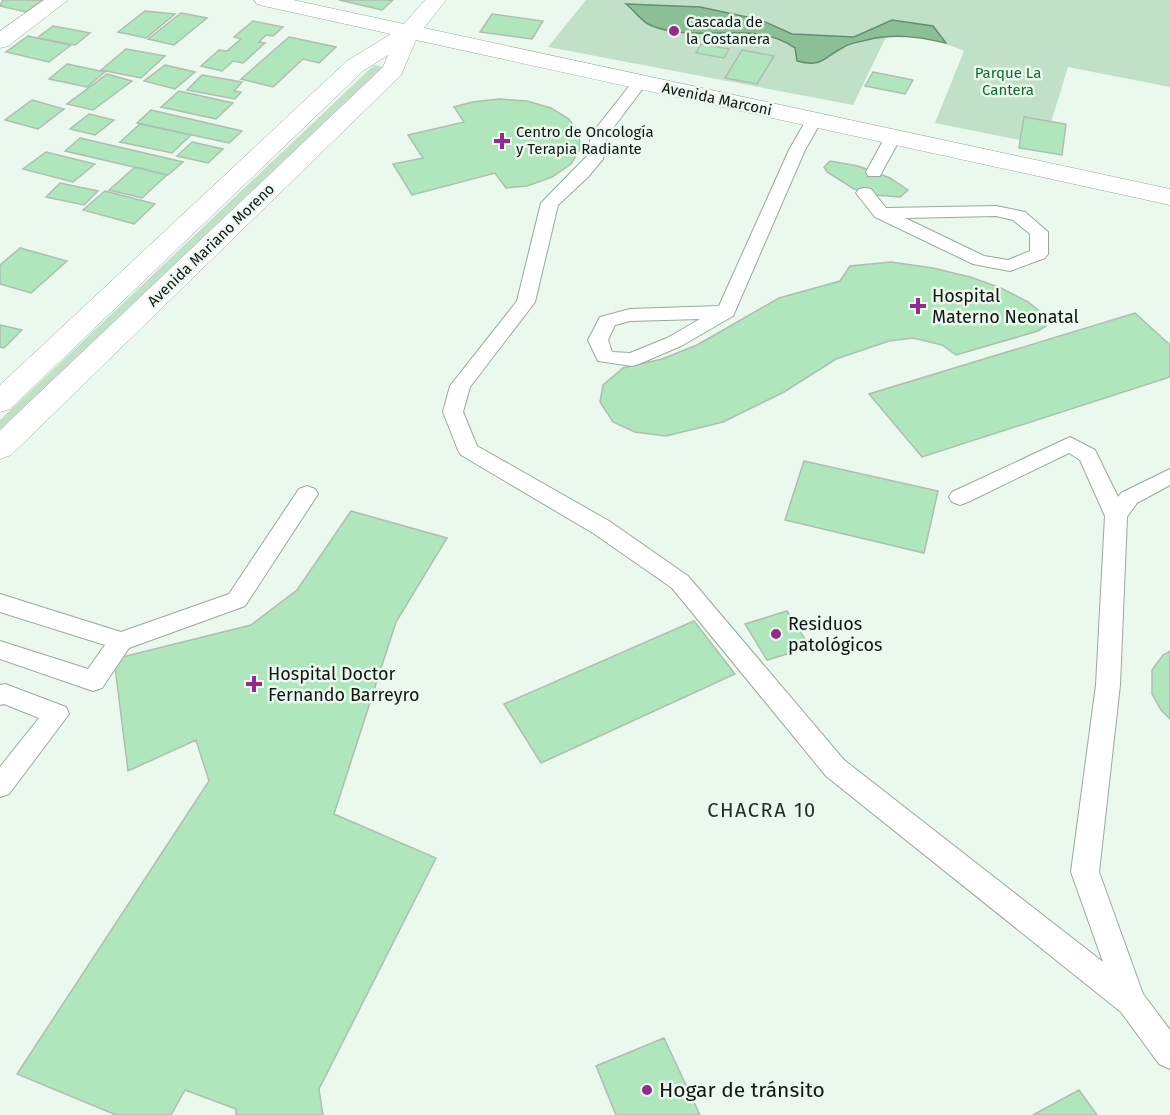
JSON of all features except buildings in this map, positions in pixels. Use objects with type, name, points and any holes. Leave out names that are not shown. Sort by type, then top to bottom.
[{"type":"main road","points":[[0,41],[58,0]]},
{"type":"main road","name":"Avenida Marconi","points":[[264,0],[1170,197]]},
{"type":"main road","name":"Avenida Mariano Moreno","points":[[0,402],[355,66],[408,33],[436,0]]},
{"type":"main road","name":"Avenida Mariano Moreno","points":[[0,447],[393,70],[408,33]]},
{"type":"lane","points":[[639,83],[605,127],[598,140],[597,155],[582,173],[550,203],[526,302],[460,386],[453,412],[468,450],[601,527],[680,582],[835,768],[1131,1002],[1170,1054]]},
{"type":"lane","points":[[726,312],[630,315],[607,321],[598,340],[605,357],[632,360],[674,342],[726,312],[797,150],[814,120]]},
{"type":"lane","points":[[874,172],[893,137]]},
{"type":"lane","points":[[866,193],[880,213],[978,260],[1010,266],[1039,254],[1039,232],[1018,216],[996,211],[880,213]]},
{"type":"lane","points":[[960,497],[1070,444],[1088,454],[1116,516],[1108,685],[1085,872],[1131,1002]]},
{"type":"lane","points":[[1116,516],[1129,498],[1170,476]]},
{"type":"lane","points":[[0,650],[93,681],[121,641],[237,600],[307,494]]},
{"type":"lane","points":[[0,603],[121,641]]},
{"type":"lane","points":[[0,695],[5,694],[57,714],[0,786]]},
{"type":"green space","name":"Parque La Cantera","points":[[586,0],[1170,0],[1170,87],[1068,67],[1044,145],[935,123],[964,51],[944,43],[916,37],[886,37],[853,105],[548,47]]},
{"type":"green space","points":[[374,65],[384,67],[0,435],[0,420]]},
{"type":"shaded area","points":[[626,4],[700,7],[761,20],[792,34],[854,37],[892,20],[933,26],[946,43],[906,37],[877,38],[849,44],[823,60],[806,63],[797,61],[795,48],[779,39],[743,33],[668,31],[650,25]]},
{"type":"place","name":"Cascada de la Costanera","points":[[674,31]]},
{"type":"place","name":"Centro de Oncología y Terapia Radiante","points":[[502,141]]},
{"type":"place","name":"Hospital Materno Neonatal","points":[[918,306]]},
{"type":"place","name":"Residuos patológicos","points":[[776,634]]},
{"type":"place","name":"Hospital Doctor Fernando Barreyro","points":[[254,684]]},
{"type":"place","name":"Hogar de tránsito","points":[[647,1090]]},
{"type":"district","name":"CHACRA 10","points":[[762,810]]}]
